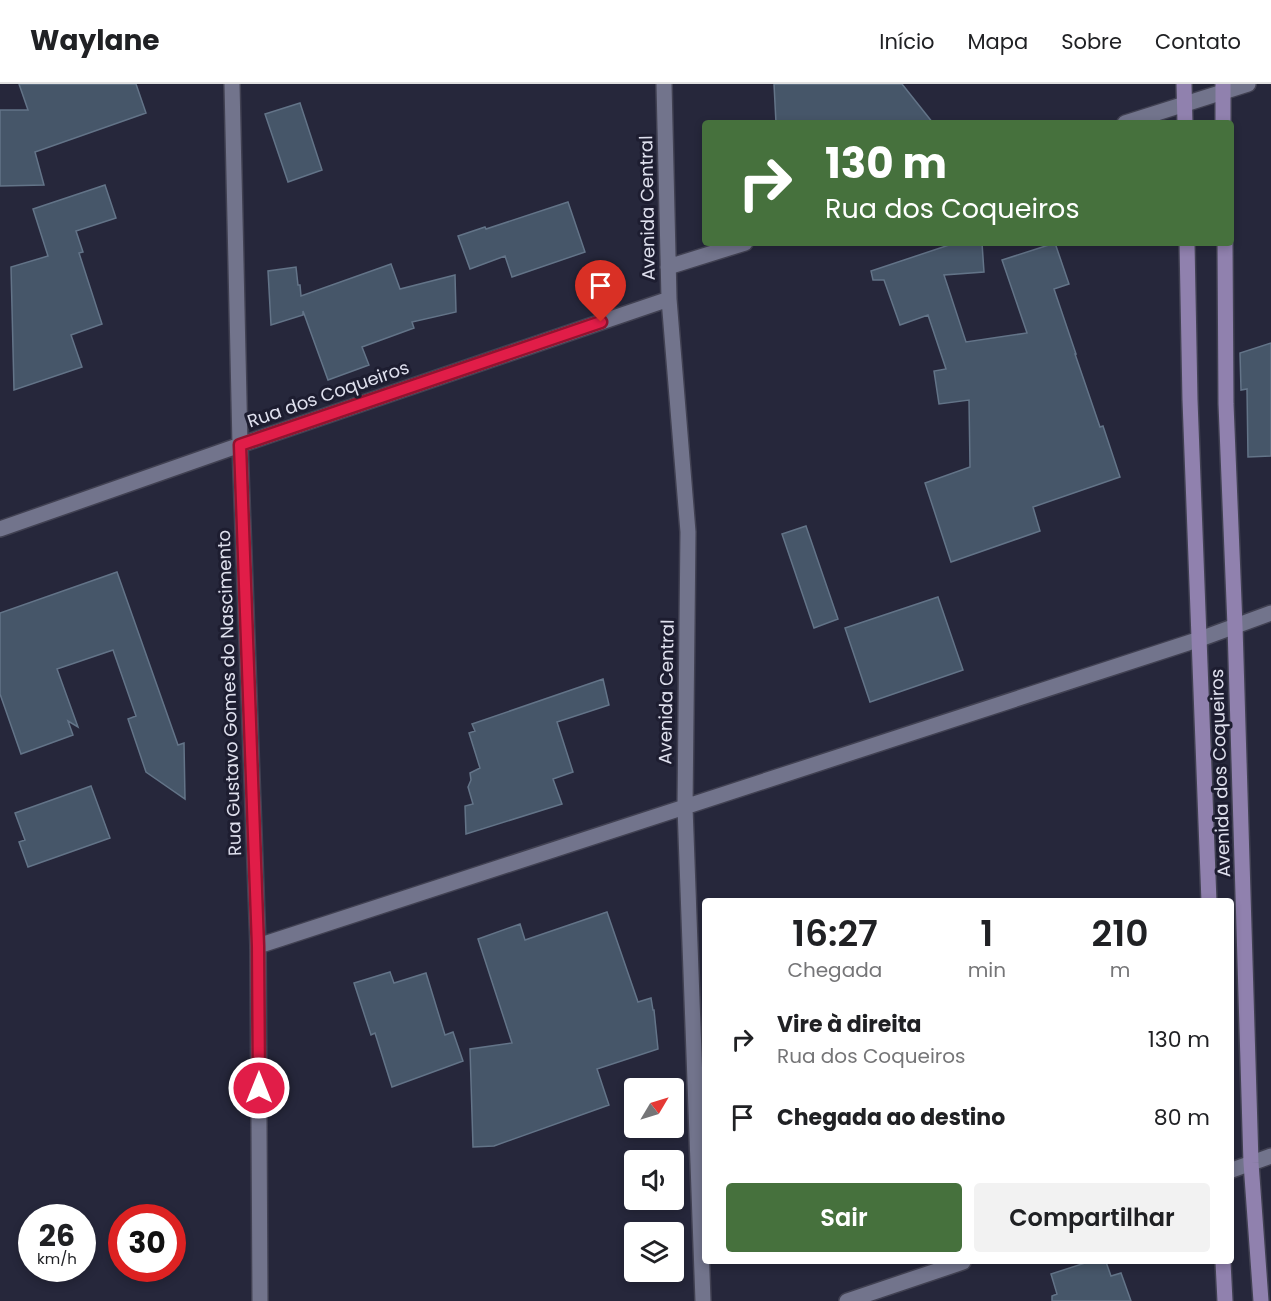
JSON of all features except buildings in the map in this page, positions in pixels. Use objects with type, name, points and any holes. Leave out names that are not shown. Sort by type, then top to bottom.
[{"type":"main road","points":[[1184,84],[1185,120]]},
{"type":"main road","points":[[1223,88],[1223,120]]},
{"type":"main road","name":"Avenida dos Coqueiros","points":[[1187,246],[1190,400],[1209,898]]},
{"type":"main road","name":"Avenida dos Coqueiros","points":[[1225,246],[1226,404],[1251,1163],[1262,1301]]},
{"type":"main road","points":[[1223,1264],[1225,1301]]},
{"type":"street","name":"Rua Gustavo Gomes do Nascimento","points":[[232,84],[240,445],[258,946],[260,1301]]},
{"type":"street","name":"Avenida Central","points":[[664,84],[669,299],[688,532],[685,807],[703,1301]]},
{"type":"street","points":[[1134,120],[1184,104],[1223,88],[1248,84]]},
{"type":"street","points":[[668,267],[735,246]]},
{"type":"street","name":"Rua dos Coqueiros","points":[[0,529],[669,299]]},
{"type":"street","points":[[258,946],[1200,639],[1271,613]]},
{"type":"street","points":[[1234,1169],[1271,1156]]},
{"type":"street","points":[[847,1301],[957,1264]]},
{"type":"route","points":[[259,1088],[258,946],[240,445],[601,322]]}]
